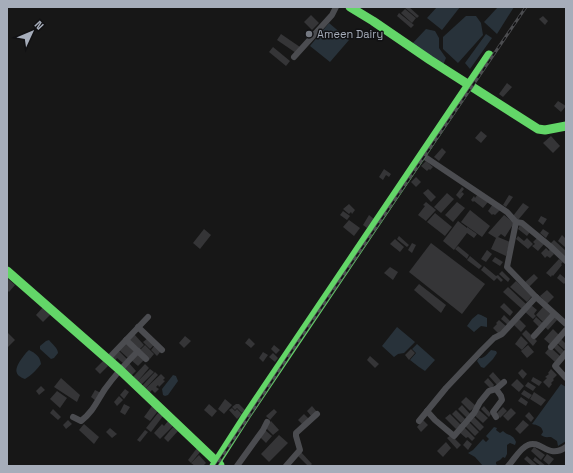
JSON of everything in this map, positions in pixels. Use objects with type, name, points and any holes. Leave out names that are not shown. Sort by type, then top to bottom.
[{"type":"street","points":[[294,57],[332,14],[336,7]]},
{"type":"street","points":[[350,7],[538,129],[548,130],[566,126]]},
{"type":"street","points":[[7,271],[120,370],[217,465],[246,416],[489,55]]},
{"type":"street","points":[[422,156],[507,212],[516,222],[522,223],[566,261]]},
{"type":"street","points":[[516,222],[507,267],[536,297],[566,324]]},
{"type":"street","points":[[419,421],[446,388],[494,338],[502,334],[536,297]]},
{"type":"street","points":[[534,336],[554,314]]},
{"type":"street","points":[[108,359],[148,317]]},
{"type":"street","points":[[138,327],[162,350]]},
{"type":"street","points":[[551,347],[566,330]]},
{"type":"street","points":[[126,340],[146,359]]},
{"type":"street","points":[[73,417],[81,421],[92,411],[106,388],[138,351]]},
{"type":"street","points":[[566,353],[555,366],[566,378]]},
{"type":"street","points":[[427,411],[454,436],[474,413],[480,402],[489,391],[496,389],[504,382]]},
{"type":"street","points":[[496,389],[502,400],[493,412],[496,417]]},
{"type":"street","points":[[286,466],[300,450],[296,433],[317,414]]},
{"type":"street","points":[[237,466],[263,430],[267,422]]},
{"type":"street","points":[[508,466],[522,449],[528,445],[534,444],[551,452],[559,451],[566,446]]},
{"type":"shaded area","points":[[437,7],[460,7],[442,30],[427,18]]},
{"type":"shaded area","points":[[498,7],[514,7],[497,34],[484,22]]},
{"type":"shaded area","points":[[466,16],[476,16],[481,23],[483,35],[458,63],[443,49],[443,37]]},
{"type":"shaded area","points":[[329,23],[349,40],[330,62],[310,46]]},
{"type":"shaded area","points":[[426,29],[435,31],[439,38],[439,48],[446,58],[443,65],[411,45]]},
{"type":"shaded area","points":[[486,34],[492,38],[470,69],[465,63]]},
{"type":"shaded area","points":[[478,314],[487,318],[487,327],[481,326],[474,332],[467,326]]},
{"type":"shaded area","points":[[397,327],[415,342],[404,353],[398,354],[394,357],[382,346]]},
{"type":"shaded area","points":[[49,340],[58,351],[54,358],[51,359],[40,349],[40,346]]},
{"type":"shaded area","points":[[417,344],[435,360],[425,371],[410,360],[416,353],[412,349]]},
{"type":"shaded area","points":[[29,350],[37,355],[41,364],[25,379],[17,374],[16,369],[20,361]]},
{"type":"shaded area","points":[[491,350],[496,351],[497,353],[484,368],[481,367],[477,361]]},
{"type":"shaded area","points":[[173,375],[176,376],[178,381],[168,395],[165,396],[163,395],[162,389]]},
{"type":"shaded area","points":[[561,384],[566,387],[566,441],[558,446],[557,441],[551,437],[541,435],[543,432],[542,428],[532,424]]},
{"type":"shaded area","points":[[494,427],[497,428],[496,430],[500,433],[503,431],[512,436],[516,442],[515,445],[510,443],[507,445],[507,454],[505,458],[503,457],[496,462],[498,466],[483,466],[475,457],[468,453],[473,450],[483,439],[486,442],[489,439],[486,436]]},
{"type":"building","points":[[404,7],[409,7],[419,16],[417,18]]},
{"type":"building","points":[[405,9],[416,18],[412,23],[401,13]]},
{"type":"building","points":[[399,13],[414,25],[411,28],[397,16]]},
{"type":"building","points":[[311,15],[319,23],[312,30],[304,22]]},
{"type":"building","points":[[543,16],[548,21],[545,25],[539,19]]},
{"type":"building","points":[[281,34],[300,47],[296,53],[277,40]]},
{"type":"building","points":[[273,47],[290,61],[286,66],[269,52]]},
{"type":"building","points":[[507,83],[512,87],[503,97],[499,94]]},
{"type":"building","points":[[558,101],[566,106],[561,112],[554,106]]},
{"type":"building","points":[[481,131],[487,136],[481,143],[475,138]]},
{"type":"building","points":[[551,136],[560,146],[553,153],[543,143]]},
{"type":"building","points":[[442,148],[446,152],[439,161],[434,157]]},
{"type":"building","points":[[426,161],[433,167],[427,171],[421,166]]},
{"type":"building","points":[[384,169],[391,174],[389,177],[386,175],[383,180],[379,177]]},
{"type":"building","points":[[416,177],[421,182],[416,187],[411,182]]},
{"type":"building","points":[[462,187],[464,189],[460,194],[462,192],[464,194],[460,199],[456,195]]},
{"type":"building","points":[[428,189],[436,197],[431,202],[423,193]]},
{"type":"building","points":[[447,193],[454,199],[441,213],[434,207]]},
{"type":"building","points":[[478,194],[488,202],[483,208],[471,200]]},
{"type":"building","points":[[509,195],[513,197],[506,207],[503,205]]},
{"type":"building","points":[[426,202],[436,210],[426,221],[418,215],[425,206],[423,205]]},
{"type":"building","points":[[457,202],[465,208],[453,222],[445,215]]},
{"type":"building","points":[[523,203],[529,207],[518,220],[513,216]]},
{"type":"building","points":[[349,204],[355,210],[352,214],[351,212],[349,214],[343,209]]},
{"type":"building","points":[[493,204],[500,210],[495,215],[492,215],[488,211]]},
{"type":"building","points":[[470,210],[490,226],[482,237],[461,222]]},
{"type":"building","points":[[343,211],[350,216],[347,220],[340,215]]},
{"type":"building","points":[[435,213],[452,227],[445,236],[427,222]]},
{"type":"building","points":[[369,215],[374,219],[367,228],[363,225]]},
{"type":"building","points":[[504,215],[514,223],[505,237],[501,234],[498,237],[510,242],[506,256],[491,249],[496,238],[488,233]]},
{"type":"building","points":[[541,216],[547,219],[543,225],[538,221]]},
{"type":"building","points":[[349,220],[360,228],[354,236],[343,227]]},
{"type":"building","points":[[458,221],[477,234],[474,238],[467,233],[454,250],[443,241]]},
{"type":"building","points":[[520,225],[530,232],[527,236],[518,229]]},
{"type":"building","points":[[204,229],[211,235],[200,249],[193,243]]},
{"type":"building","points":[[543,229],[549,233],[546,238],[540,233]]},
{"type":"building","points":[[562,235],[566,239],[566,248],[558,241]]},
{"type":"building","points":[[399,236],[409,245],[407,247],[397,239]]},
{"type":"building","points":[[518,236],[524,241],[527,238],[533,244],[528,249],[516,239]]},
{"type":"building","points":[[538,237],[545,243],[538,251],[532,246],[535,244],[533,242]]},
{"type":"building","points":[[395,239],[404,247],[400,252],[390,244]]},
{"type":"building","points":[[554,240],[566,251],[566,258],[550,244]]},
{"type":"building","points":[[412,243],[416,245],[412,253],[408,250]]},
{"type":"building","points":[[431,243],[485,284],[462,314],[409,272]]},
{"type":"building","points":[[458,246],[469,255],[467,259],[455,249]]},
{"type":"building","points":[[546,248],[549,251],[550,249],[554,254],[550,258],[547,256],[545,258],[541,253]]},
{"type":"building","points":[[487,250],[492,254],[486,262],[481,259]]},
{"type":"building","points":[[470,256],[482,266],[479,269],[467,260]]},
{"type":"building","points":[[495,257],[503,262],[500,266],[492,261]]},
{"type":"building","points":[[559,259],[563,262],[561,264],[562,265],[551,277],[546,273]]},
{"type":"building","points":[[484,266],[503,280],[501,282],[497,278],[494,281],[481,270]]},
{"type":"building","points":[[390,267],[398,272],[393,280],[384,273]]},
{"type":"building","points":[[502,271],[510,279],[508,282],[499,274]]},
{"type":"building","points":[[534,274],[538,278],[529,287],[524,283]]},
{"type":"building","points":[[560,274],[566,279],[564,284],[557,278]]},
{"type":"building","points":[[7,278],[15,285],[9,292],[7,290]]},
{"type":"building","points":[[516,281],[532,296],[527,302],[510,287]]},
{"type":"building","points":[[419,284],[446,305],[441,313],[414,290]]},
{"type":"building","points":[[508,287],[526,304],[522,309],[503,292]]},
{"type":"building","points":[[547,290],[554,297],[547,304],[540,296]]},
{"type":"building","points":[[504,303],[513,312],[510,316],[500,307]]},
{"type":"building","points":[[531,305],[537,310],[534,314],[536,316],[533,319],[525,312]]},
{"type":"building","points":[[44,306],[51,314],[43,322],[36,315]]},
{"type":"building","points":[[543,307],[551,314],[543,322],[536,315]]},
{"type":"building","points":[[504,315],[511,322],[508,325],[501,319]]},
{"type":"building","points":[[554,316],[557,320],[548,330],[545,327]]},
{"type":"building","points":[[536,317],[544,324],[540,328],[533,321]]},
{"type":"building","points":[[519,319],[526,326],[521,332],[514,325]]},
{"type":"building","points":[[499,320],[507,327],[499,334],[493,328]]},
{"type":"building","points":[[553,329],[560,336],[551,345],[544,339]]},
{"type":"building","points":[[526,330],[537,341],[533,346],[522,334]]},
{"type":"building","points":[[7,332],[15,340],[7,348]]},
{"type":"building","points":[[134,334],[144,345],[138,351],[127,340]]},
{"type":"building","points":[[185,336],[191,341],[184,348],[179,343]]},
{"type":"building","points":[[521,336],[528,343],[522,350],[515,344]]},
{"type":"building","points":[[148,338],[155,344],[150,349],[143,342]]},
{"type":"building","points":[[249,338],[255,344],[251,348],[245,343]]},
{"type":"building","points":[[560,338],[566,344],[565,350],[556,342]]},
{"type":"building","points":[[126,341],[136,350],[128,358],[118,349]]},
{"type":"building","points":[[556,343],[565,352],[562,356],[553,347]]},
{"type":"building","points":[[145,345],[154,354],[149,360],[139,351]]},
{"type":"building","points":[[155,345],[161,351],[157,356],[151,350]]},
{"type":"building","points":[[274,345],[280,350],[276,354],[271,349]]},
{"type":"building","points":[[528,345],[534,352],[527,358],[521,351]]},
{"type":"building","points":[[550,347],[560,356],[555,362],[545,353]]},
{"type":"building","points":[[411,349],[415,353],[409,360],[405,355]]},
{"type":"building","points":[[118,350],[127,359],[123,363],[117,358],[114,362],[110,359]]},
{"type":"building","points":[[263,352],[268,355],[263,362],[259,358]]},
{"type":"building","points":[[138,353],[145,359],[138,366],[131,360]]},
{"type":"building","points":[[273,353],[278,358],[275,362],[269,357]]},
{"type":"building","points":[[370,356],[379,364],[375,368],[367,360]]},
{"type":"building","points":[[103,361],[108,366],[100,374],[95,369]]},
{"type":"building","points":[[129,363],[136,371],[131,376],[123,368]]},
{"type":"building","points":[[145,364],[149,368],[138,381],[150,369],[154,372],[140,386],[132,378]]},
{"type":"building","points":[[522,369],[527,374],[523,379],[518,373]]},
{"type":"building","points":[[551,369],[557,375],[553,379],[554,380],[549,388],[543,382],[547,378],[545,377],[549,374],[548,373]]},
{"type":"building","points":[[155,372],[158,375],[144,390],[141,387]]},
{"type":"building","points":[[493,372],[501,381],[497,385],[489,376]]},
{"type":"building","points":[[161,374],[165,378],[163,380],[165,381],[159,387],[158,385],[156,387],[159,389],[155,393],[152,390],[148,394],[144,390]]},
{"type":"building","points":[[533,377],[542,382],[539,386],[531,381]]},
{"type":"building","points":[[61,378],[80,395],[77,402],[54,387]]},
{"type":"building","points":[[488,378],[494,385],[491,389],[484,382]]},
{"type":"building","points":[[517,379],[524,386],[519,392],[511,385]]},
{"type":"building","points":[[528,382],[536,387],[533,391],[525,386]]},
{"type":"building","points":[[41,386],[45,390],[39,395],[36,391]]},
{"type":"building","points":[[125,389],[129,392],[124,399],[120,395]]},
{"type":"building","points":[[95,390],[101,393],[96,401],[91,397]]},
{"type":"building","points":[[524,390],[532,395],[529,399],[521,394]]},
{"type":"building","points":[[57,391],[67,398],[60,408],[50,399]]},
{"type":"building","points":[[534,392],[546,400],[541,406],[530,399]]},
{"type":"building","points":[[119,396],[123,400],[117,406],[114,402]]},
{"type":"building","points":[[466,397],[476,406],[470,411],[461,402]]},
{"type":"building","points":[[521,397],[528,402],[526,406],[518,401]]},
{"type":"building","points":[[225,399],[232,405],[224,414],[218,409]]},
{"type":"building","points":[[124,404],[130,407],[125,415],[120,412]]},
{"type":"building","points":[[209,404],[217,411],[212,417],[204,410]]},
{"type":"building","points":[[239,404],[245,410],[242,413],[237,408],[235,410],[232,407]]},
{"type":"building","points":[[462,405],[471,415],[467,418],[458,409]]},
{"type":"building","points":[[152,406],[158,411],[150,421],[144,417]]},
{"type":"building","points":[[312,406],[317,412],[312,417],[307,411]]},
{"type":"building","points":[[484,406],[491,414],[489,417],[481,409]]},
{"type":"building","points":[[503,407],[507,411],[500,418],[496,414]]},
{"type":"building","points":[[232,408],[235,411],[237,409],[242,414],[237,419],[229,410]]},
{"type":"building","points":[[511,408],[516,413],[508,421],[503,416]]},
{"type":"building","points":[[53,409],[61,417],[58,420],[50,413]]},
{"type":"building","points":[[274,409],[277,412],[270,420],[266,416]]},
{"type":"building","points":[[456,410],[465,419],[461,423],[452,414]]},
{"type":"building","points":[[479,410],[488,418],[483,423],[474,415]]},
{"type":"building","points":[[529,412],[534,418],[531,422],[525,416]]},
{"type":"building","points":[[158,413],[163,416],[151,432],[146,428]]},
{"type":"building","points":[[304,414],[309,419],[303,425],[298,420]]},
{"type":"building","points":[[450,414],[461,425],[456,429],[445,418]]},
{"type":"building","points":[[473,416],[484,427],[480,431],[469,420]]},
{"type":"building","points":[[68,420],[72,424],[66,429],[63,425]]},
{"type":"building","points":[[423,420],[428,425],[421,432],[417,427]]},
{"type":"building","points":[[523,420],[529,425],[520,434],[515,429]]},
{"type":"building","points":[[168,421],[173,426],[160,439],[154,433],[162,424],[164,426]]},
{"type":"building","points":[[271,421],[279,430],[273,435],[265,427]]},
{"type":"building","points":[[469,422],[479,432],[475,436],[465,426]]},
{"type":"building","points":[[84,424],[99,437],[94,444],[79,430]]},
{"type":"building","points":[[173,427],[178,431],[168,442],[164,438]]},
{"type":"building","points":[[464,427],[475,438],[472,441],[459,432]]},
{"type":"building","points":[[110,428],[117,434],[112,438],[106,432]]},
{"type":"building","points":[[145,430],[148,432],[140,442],[137,440]]},
{"type":"building","points":[[265,430],[272,436],[266,443],[259,436]]},
{"type":"building","points":[[279,435],[288,443],[269,462],[261,454]]},
{"type":"building","points":[[451,435],[461,445],[457,449],[447,438]]},
{"type":"building","points":[[467,440],[472,444],[468,450],[463,445]]},
{"type":"building","points":[[446,442],[451,448],[443,457],[437,451]]},
{"type":"building","points":[[534,447],[545,455],[541,460],[531,451]]},
{"type":"building","points":[[197,448],[201,451],[191,463],[188,460]]},
{"type":"building","points":[[300,451],[312,464],[310,466],[308,466],[297,455]]},
{"type":"building","points":[[547,454],[554,459],[549,465],[543,460]]},
{"type":"building","points":[[199,455],[206,463],[203,466],[195,466],[191,463]]},
{"type":"building","points":[[527,456],[538,466],[532,466],[524,459]]},
{"type":"building","points":[[535,457],[546,466],[541,466],[533,460]]},
{"type":"railway","points":[[216,466],[292,351],[526,7]]},
{"type":"traffic: fast","points":[[350,7],[538,129],[545,130],[566,126]]},
{"type":"traffic: fast","points":[[214,466],[246,416],[489,55]]},
{"type":"traffic: fast","points":[[7,271],[120,370],[220,465]]},
{"type":"place","name":"Ameen Dairy","points":[[309,34]]}]
